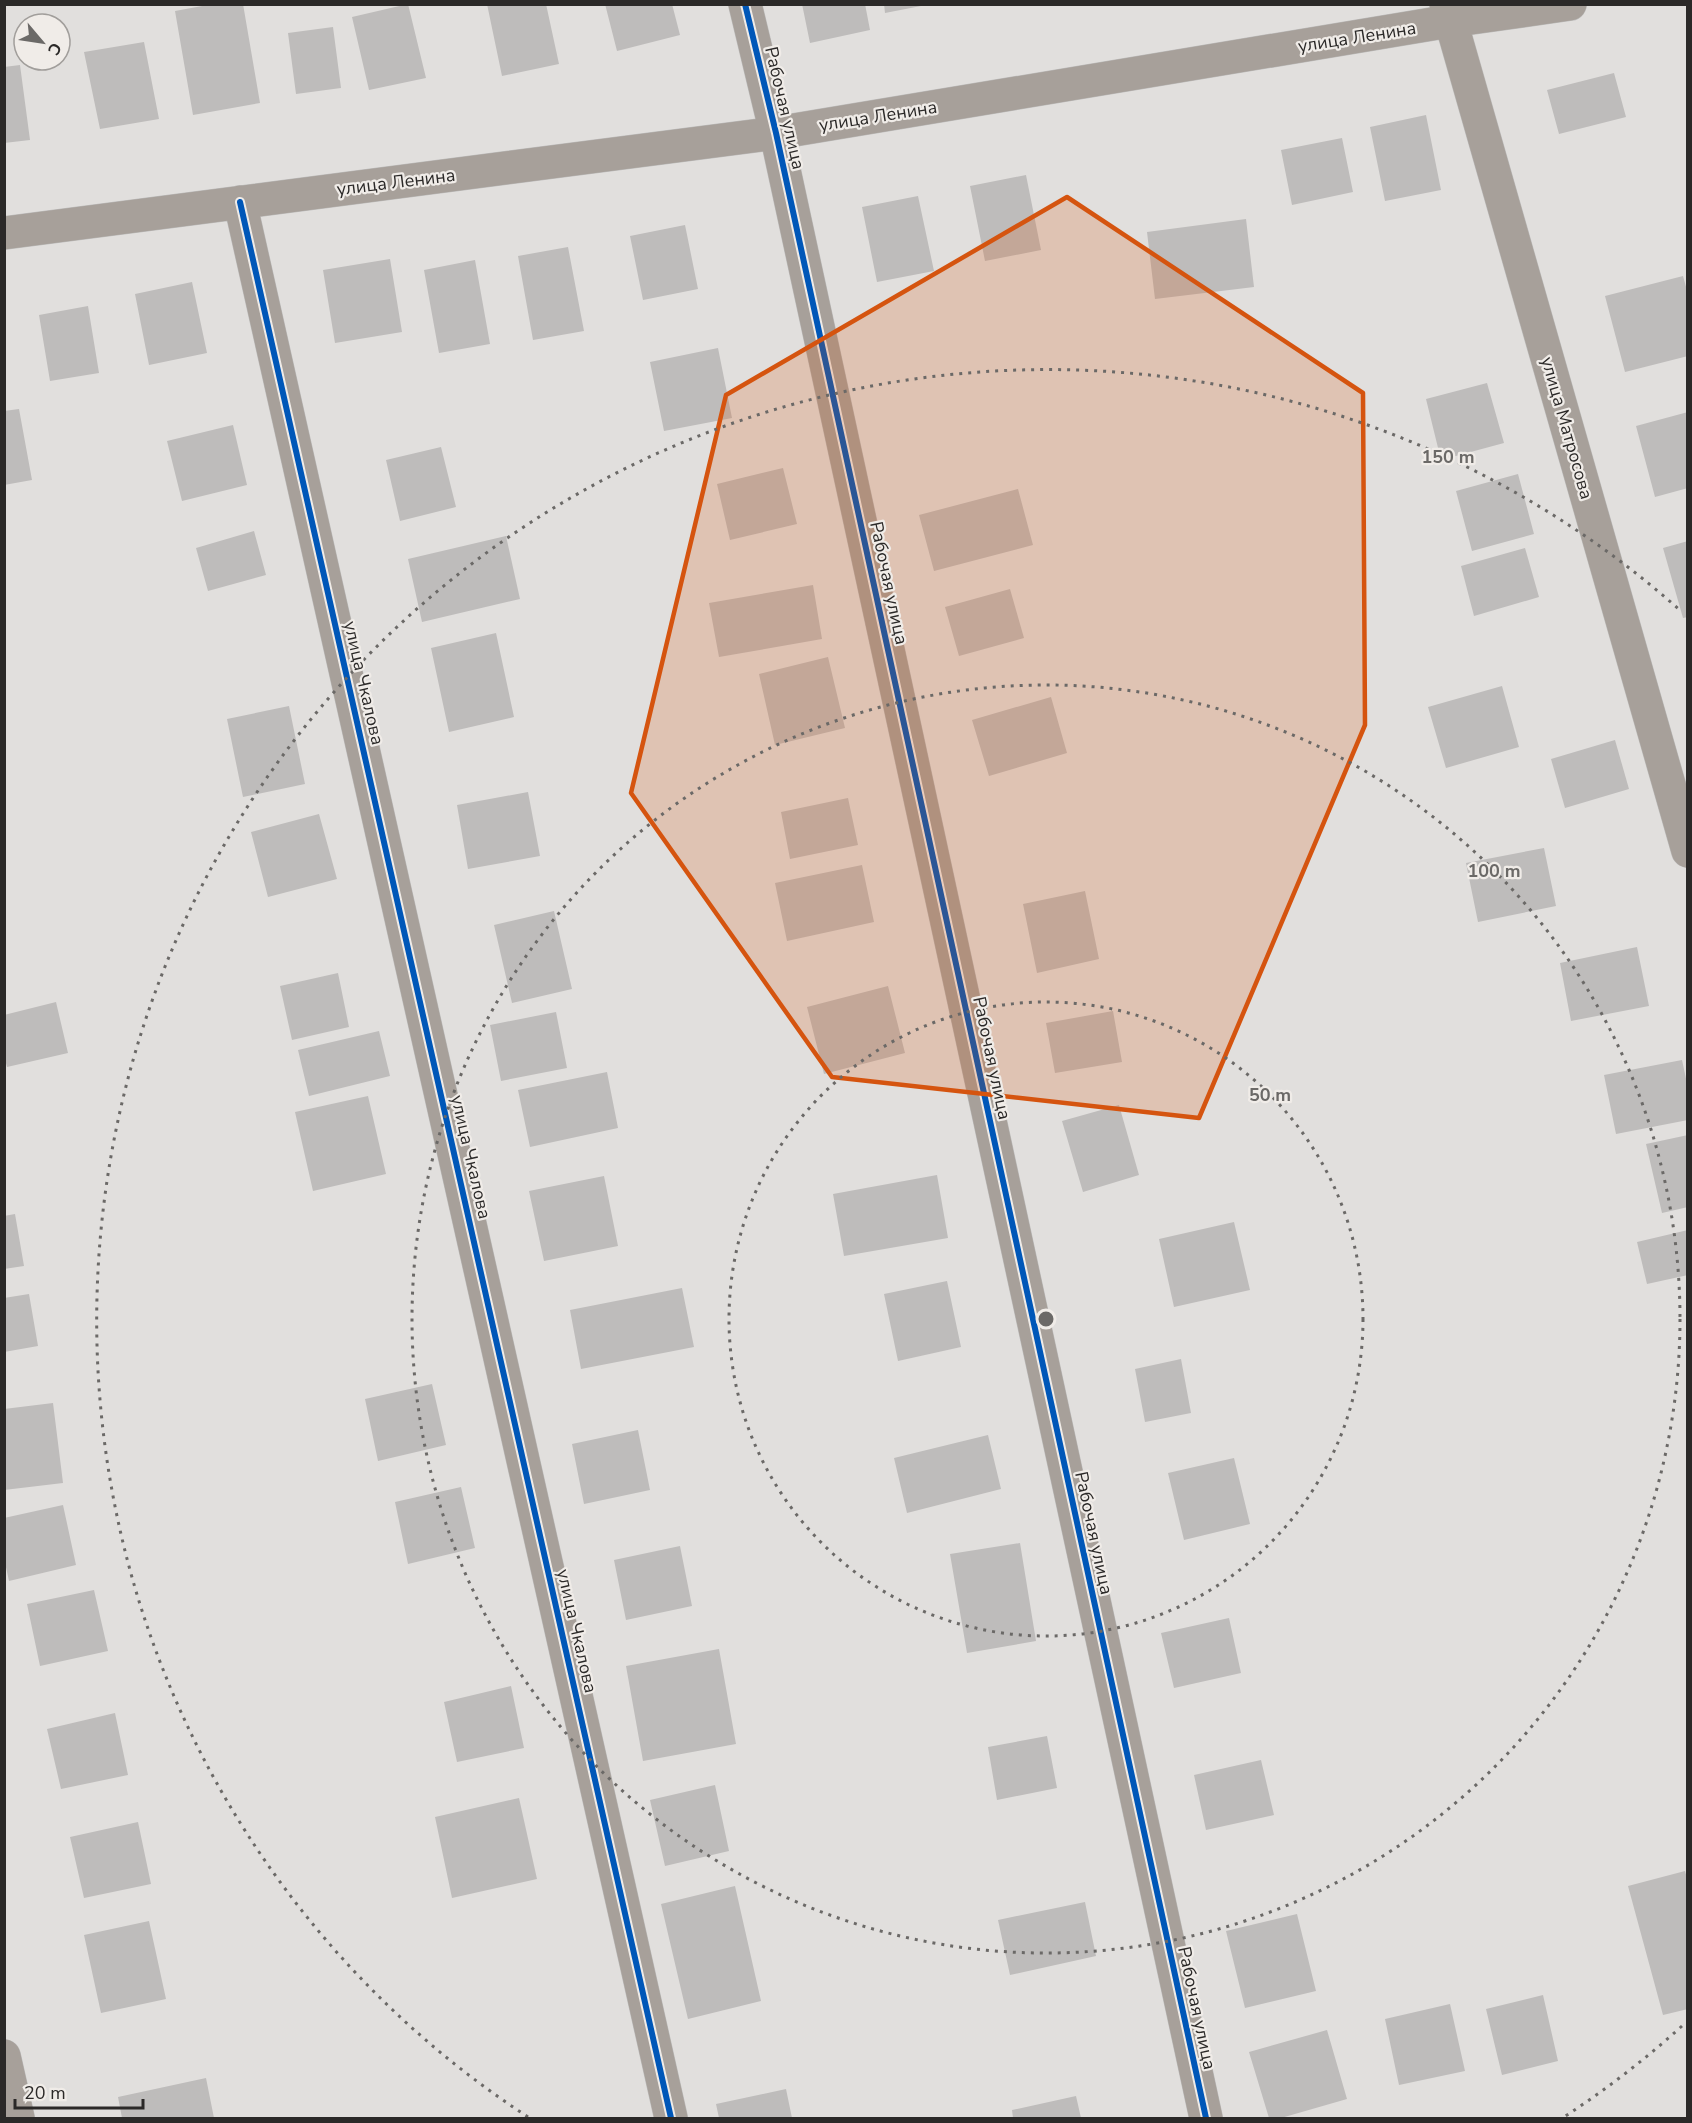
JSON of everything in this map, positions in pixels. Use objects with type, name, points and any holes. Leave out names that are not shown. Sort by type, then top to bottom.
[{"type":"street","name":"Рабочая улица","points":[[745,4],[776,133],[1206,2118]]},
{"type":"street","name":"улица Ленина","points":[[4,233],[776,133],[1448,13],[1570,4]]},
{"type":"street","name":"улица Матросова","points":[[1448,13],[1688,851]]},
{"type":"street","name":"улица Чкалова","points":[[240,202],[670,2118]]},
{"type":"street","points":[[4,2056],[18,2118]]},
{"type":"highlighted area","points":[[1067,197],[1363,393],[1365,725],[1199,1118],[832,1077],[631,793],[726,395]]},
{"type":"building","points":[[213,4],[243,4],[260,103],[193,115],[175,11]]},
{"type":"building","points":[[408,4],[426,78],[369,90],[352,17]]},
{"type":"building","points":[[487,4],[546,4],[559,64],[502,76]]},
{"type":"building","points":[[605,4],[672,4],[680,35],[617,51]]},
{"type":"building","points":[[802,4],[865,4],[870,30],[810,43]]},
{"type":"building","points":[[884,4],[921,4],[921,6],[885,13]]},
{"type":"building","points":[[333,27],[341,88],[296,94],[288,33]]},
{"type":"building","points":[[144,42],[159,119],[100,129],[84,52]]},
{"type":"building","points":[[12,66],[12,72],[21,72],[30,140],[4,143],[4,67]]},
{"type":"building","points":[[1614,73],[1626,117],[1559,134],[1547,90]]},
{"type":"building","points":[[1426,115],[1441,190],[1385,201],[1370,127]]},
{"type":"building","points":[[1342,138],[1353,192],[1292,205],[1281,150]]},
{"type":"building","points":[[1026,175],[1041,250],[985,261],[970,186]]},
{"type":"building","points":[[918,196],[934,271],[877,282],[862,207]]},
{"type":"building","points":[[1246,219],[1254,287],[1155,299],[1147,232]]},
{"type":"building","points":[[685,225],[698,289],[643,300],[630,236]]},
{"type":"building","points":[[568,247],[584,331],[533,340],[518,256]]},
{"type":"building","points":[[390,259],[402,332],[335,343],[323,270]]},
{"type":"building","points":[[475,260],[490,344],[439,353],[424,270]]},
{"type":"building","points":[[1683,276],[1688,294],[1688,356],[1625,372],[1605,296]]},
{"type":"building","points":[[192,282],[207,353],[149,365],[135,294]]},
{"type":"building","points":[[88,306],[99,373],[50,381],[39,315]]},
{"type":"building","points":[[718,348],[732,418],[664,431],[650,362]]},
{"type":"building","points":[[1487,383],[1504,443],[1441,460],[1426,399]]},
{"type":"building","points":[[19,409],[32,480],[4,485],[4,411]]},
{"type":"building","points":[[1688,412],[1688,488],[1655,497],[1636,426]]},
{"type":"building","points":[[233,425],[247,485],[182,501],[167,441]]},
{"type":"building","points":[[441,447],[456,507],[400,521],[386,460]]},
{"type":"building","points":[[783,468],[797,524],[730,540],[717,484]]},
{"type":"building","points":[[1518,474],[1534,534],[1472,551],[1456,491]]},
{"type":"building","points":[[1018,489],[1033,545],[934,571],[919,515]]},
{"type":"building","points":[[254,531],[266,575],[208,591],[196,548]]},
{"type":"building","points":[[506,536],[520,599],[422,622],[408,559]]},
{"type":"building","points":[[1688,541],[1688,617],[1683,618],[1663,548]]},
{"type":"building","points":[[1525,548],[1539,597],[1474,616],[1461,566]]},
{"type":"building","points":[[813,585],[822,639],[719,657],[709,603]]},
{"type":"building","points":[[1010,589],[1024,638],[959,656],[945,607]]},
{"type":"building","points":[[496,633],[514,717],[449,732],[431,648]]},
{"type":"building","points":[[828,657],[845,728],[775,745],[759,674]]},
{"type":"building","points":[[1502,686],[1519,747],[1446,768],[1428,707]]},
{"type":"building","points":[[1051,697],[1067,753],[989,776],[972,720]]},
{"type":"building","points":[[289,706],[305,784],[243,797],[227,719]]},
{"type":"building","points":[[1615,740],[1629,789],[1565,808],[1551,759]]},
{"type":"building","points":[[528,792],[540,856],[468,869],[457,805]]},
{"type":"building","points":[[848,798],[858,845],[790,859],[781,812]]},
{"type":"building","points":[[319,814],[337,879],[268,897],[251,832]]},
{"type":"building","points":[[1544,848],[1556,906],[1478,922],[1466,863]]},
{"type":"building","points":[[862,865],[874,922],[787,941],[775,883]]},
{"type":"building","points":[[1085,891],[1099,959],[1037,973],[1023,904]]},
{"type":"building","points":[[554,911],[572,989],[512,1003],[494,925]]},
{"type":"building","points":[[1637,947],[1649,1006],[1571,1021],[1560,963]]},
{"type":"building","points":[[338,973],[349,1027],[292,1040],[280,986]]},
{"type":"building","points":[[888,986],[905,1053],[824,1074],[807,1007]]},
{"type":"building","points":[[56,1002],[68,1053],[7,1067],[4,1055],[4,1015]]},
{"type":"building","points":[[1113,1011],[1122,1062],[1055,1073],[1046,1023]]},
{"type":"building","points":[[556,1012],[567,1068],[501,1081],[490,1025]]},
{"type":"building","points":[[379,1031],[390,1076],[309,1096],[298,1050]]},
{"type":"building","points":[[1682,1060],[1688,1088],[1688,1120],[1616,1134],[1604,1075]]},
{"type":"building","points":[[607,1072],[618,1128],[530,1147],[518,1090]]},
{"type":"building","points":[[368,1096],[386,1174],[313,1191],[295,1112]]},
{"type":"building","points":[[1119,1105],[1139,1175],[1083,1192],[1062,1121]]},
{"type":"building","points":[[1688,1135],[1688,1207],[1662,1213],[1646,1144]]},
{"type":"building","points":[[937,1175],[948,1238],[844,1256],[833,1194]]},
{"type":"building","points":[[604,1176],[618,1246],[544,1261],[529,1191]]},
{"type":"building","points":[[15,1214],[24,1266],[4,1269],[4,1216]]},
{"type":"building","points":[[1234,1222],[1250,1290],[1174,1307],[1159,1239]]},
{"type":"building","points":[[1688,1230],[1688,1275],[1647,1284],[1637,1242]]},
{"type":"building","points":[[947,1281],[961,1347],[898,1361],[884,1294]]},
{"type":"building","points":[[682,1288],[694,1347],[581,1369],[570,1310]]},
{"type":"building","points":[[29,1294],[38,1346],[4,1352],[4,1298]]},
{"type":"building","points":[[1181,1359],[1191,1413],[1145,1422],[1135,1369]]},
{"type":"building","points":[[432,1384],[446,1445],[378,1461],[365,1399]]},
{"type":"building","points":[[53,1403],[63,1483],[4,1490],[4,1409]]},
{"type":"building","points":[[638,1430],[650,1490],[584,1504],[572,1444]]},
{"type":"building","points":[[988,1435],[1001,1489],[907,1513],[894,1458]]},
{"type":"building","points":[[1234,1458],[1250,1524],[1184,1540],[1168,1473]]},
{"type":"building","points":[[461,1487],[475,1548],[408,1564],[395,1502]]},
{"type":"building","points":[[63,1505],[76,1565],[9,1581],[4,1558],[4,1518]]},
{"type":"building","points":[[1020,1543],[1036,1641],[967,1653],[950,1554]]},
{"type":"building","points":[[680,1546],[692,1606],[626,1620],[614,1560]]},
{"type":"building","points":[[94,1590],[108,1651],[40,1666],[27,1604]]},
{"type":"building","points":[[1229,1618],[1241,1673],[1174,1688],[1161,1633]]},
{"type":"building","points":[[719,1649],[736,1744],[643,1761],[626,1666]]},
{"type":"building","points":[[511,1686],[524,1748],[457,1762],[444,1702]]},
{"type":"building","points":[[115,1713],[128,1775],[61,1789],[47,1729]]},
{"type":"building","points":[[1047,1736],[1057,1788],[997,1800],[988,1747]]},
{"type":"building","points":[[1261,1760],[1274,1815],[1206,1830],[1194,1775]]},
{"type":"building","points":[[715,1785],[729,1851],[665,1866],[650,1800]]},
{"type":"building","points":[[519,1798],[537,1879],[452,1898],[435,1817]]},
{"type":"building","points":[[138,1822],[151,1884],[84,1898],[70,1837]]},
{"type":"building","points":[[1685,1871],[1688,1882],[1688,2009],[1663,2015],[1628,1886]]},
{"type":"building","points":[[735,1886],[761,2001],[688,2019],[661,1904]]},
{"type":"building","points":[[1085,1902],[1096,1956],[1010,1975],[998,1920]]},
{"type":"building","points":[[1297,1914],[1316,1991],[1245,2008],[1226,1931]]},
{"type":"building","points":[[149,1921],[166,1999],[101,2013],[84,1935]]},
{"type":"building","points":[[1543,1995],[1558,2061],[1502,2075],[1486,2009]]},
{"type":"building","points":[[1450,2004],[1465,2071],[1399,2085],[1385,2019]]},
{"type":"building","points":[[1327,2030],[1347,2099],[1281,2118],[1269,2118],[1249,2052]]},
{"type":"building","points":[[206,2078],[214,2118],[122,2118],[118,2097]]},
{"type":"building","points":[[786,2089],[792,2118],[719,2118],[716,2104]]},
{"type":"building","points":[[1076,2096],[1081,2118],[1013,2118],[1012,2110]]},
{"type":"cycle path","points":[[745,4],[776,133],[1206,2118]]},
{"type":"cycle path","points":[[240,202],[671,2118]]}]
